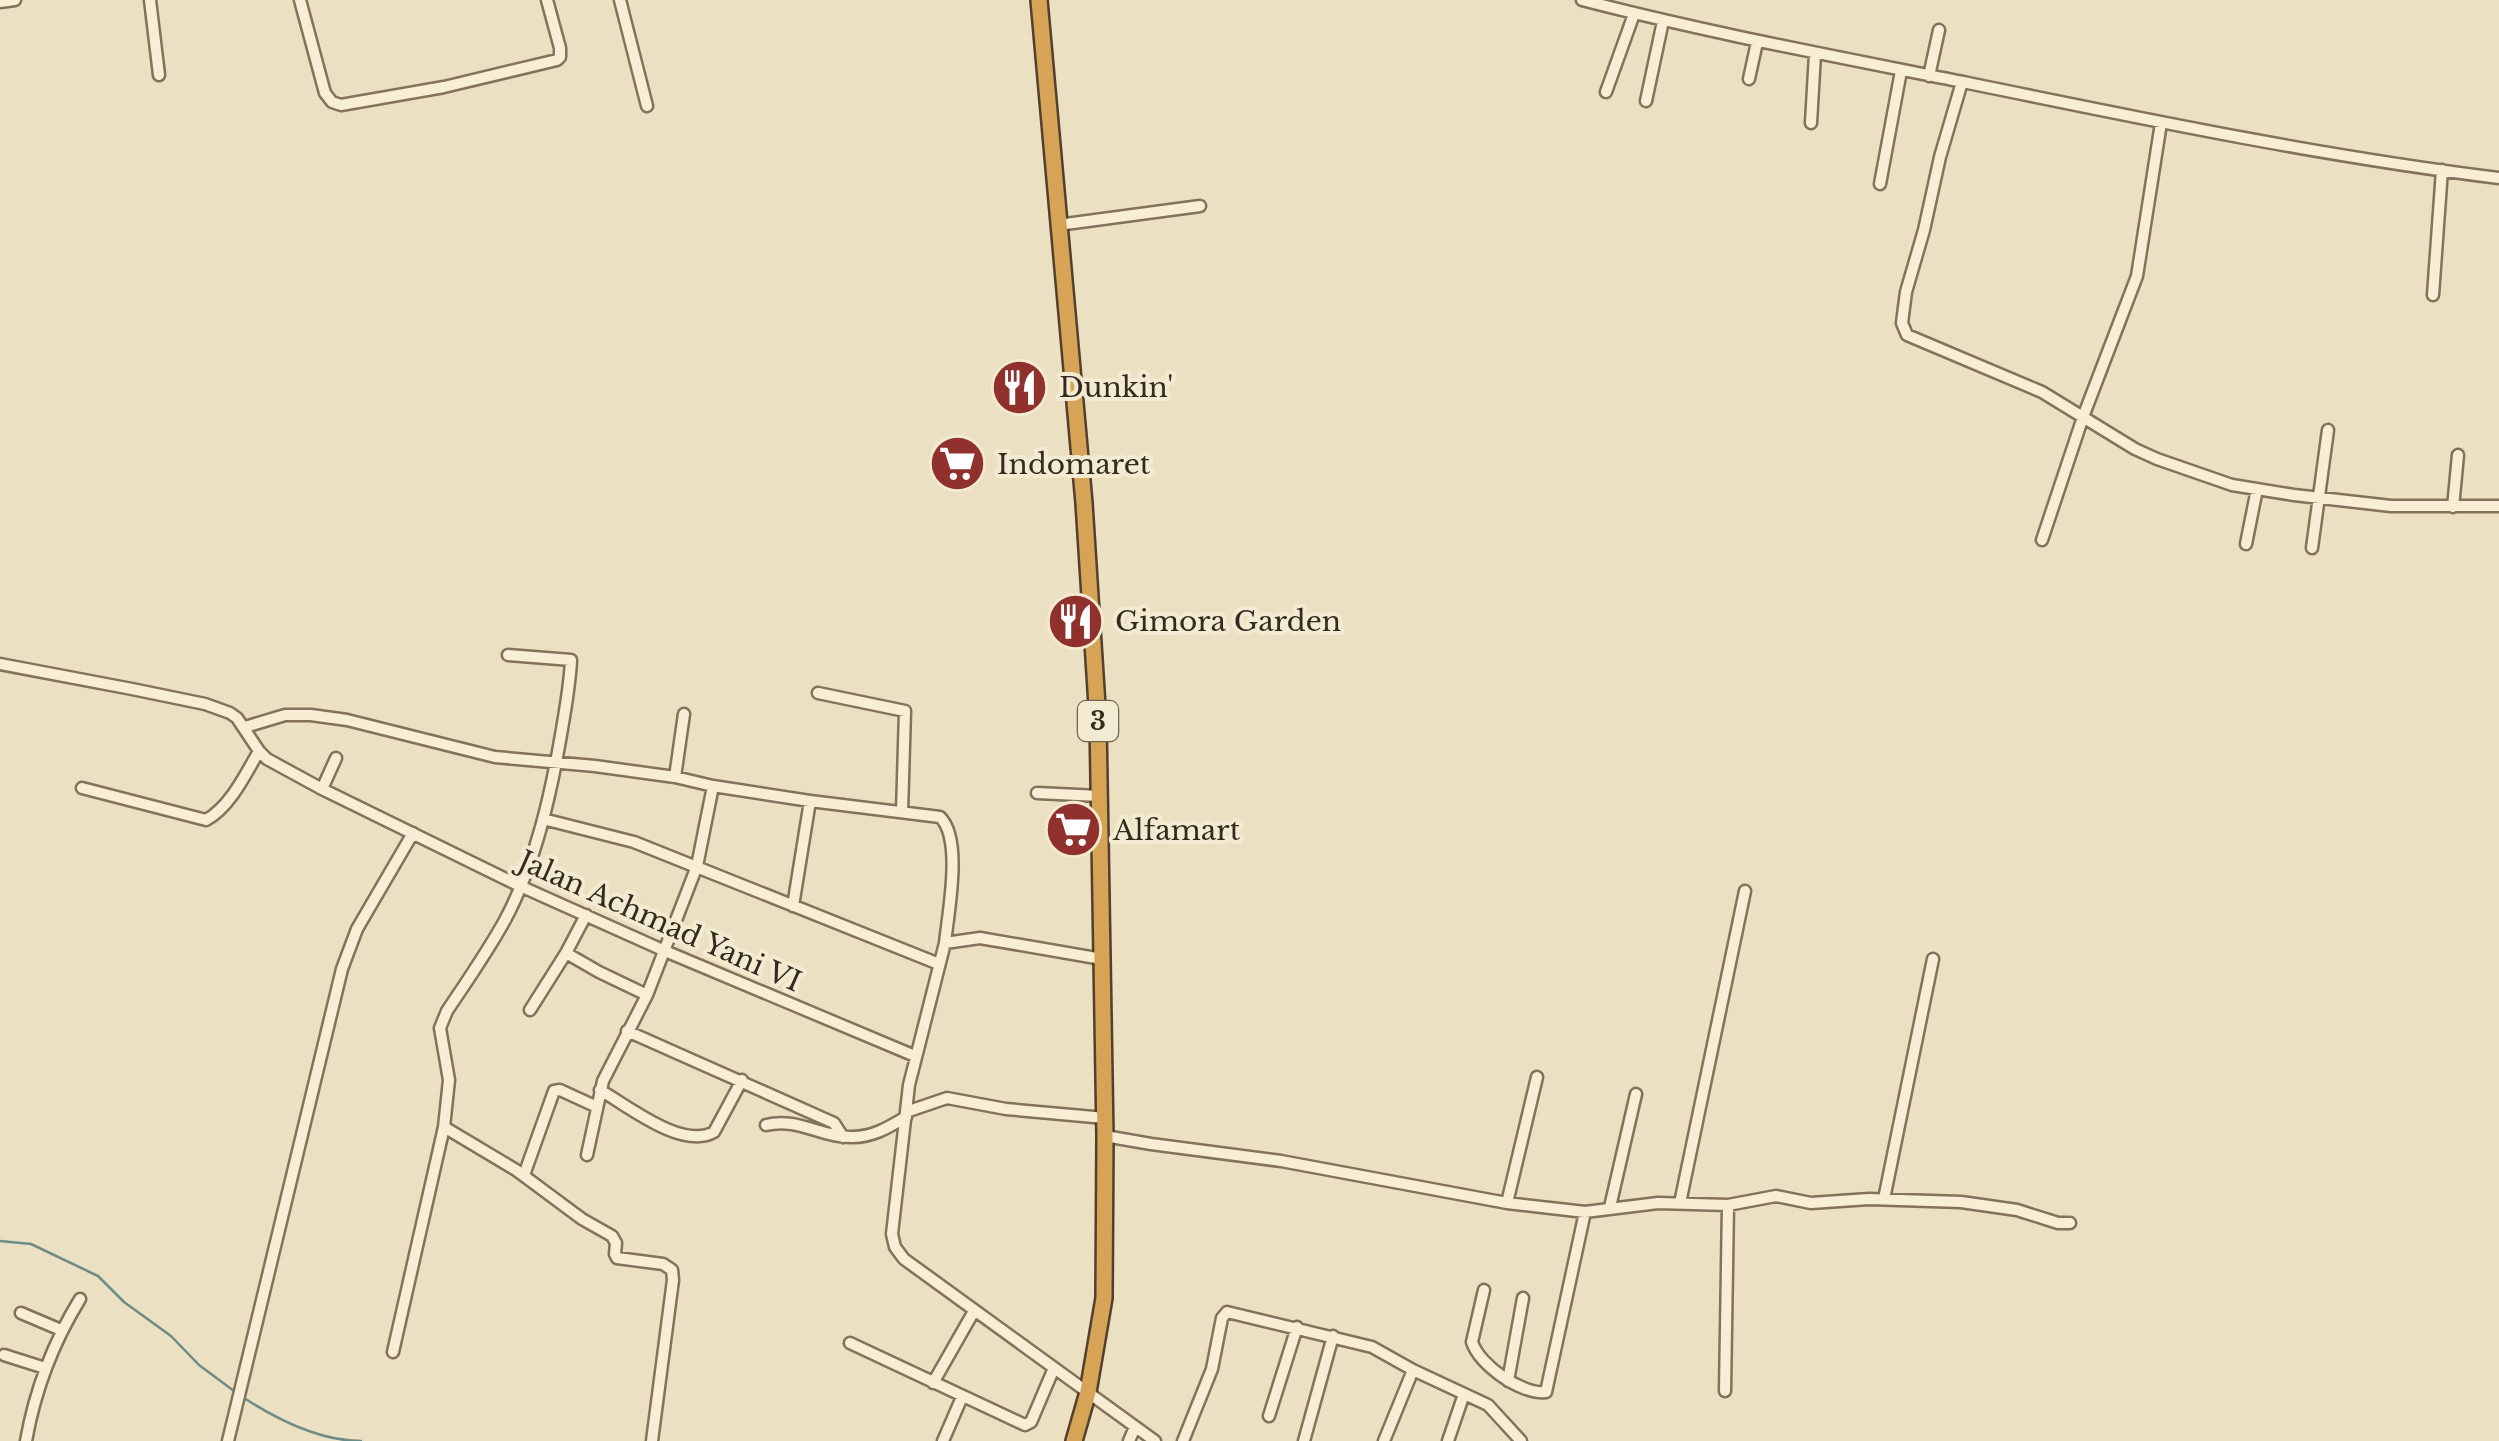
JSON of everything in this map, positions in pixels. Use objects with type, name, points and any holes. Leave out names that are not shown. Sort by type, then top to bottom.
[{"type":"highway","name":"3","points":[[1039,0],[1093,628],[1099,796],[1104,1298],[1088,1392],[1074,1441]]},
{"type":"street","points":[[0,2],[15,0]]},
{"type":"street","points":[[150,0],[159,75]]},
{"type":"street","points":[[300,0],[326,93],[332,102],[341,104],[444,88],[557,60],[561,54],[546,0]]},
{"type":"street","points":[[620,0],[647,106]]},
{"type":"street","points":[[1582,0],[1621,5],[1634,14],[1757,42],[2161,122],[2295,148],[2499,178]]},
{"type":"street","points":[[1606,92],[1634,14]]},
{"type":"street","points":[[1646,101],[1663,21]]},
{"type":"street","points":[[1929,76],[1939,30]]},
{"type":"street","points":[[1748,79],[1757,42]]},
{"type":"street","points":[[1811,122],[1815,54]]},
{"type":"street","points":[[1880,184],[1901,71]]},
{"type":"street","points":[[1962,82],[1902,312],[1904,330],[1912,340],[2042,392],[2136,449],[2232,485],[2392,506],[2499,506]]},
{"type":"street","points":[[2042,540],[2083,417],[2137,276],[2161,122]]},
{"type":"street","points":[[2433,294],[2442,170]]},
{"type":"street","points":[[1058,225],[1200,206]]},
{"type":"street","points":[[2312,548],[2328,430]]},
{"type":"street","points":[[2453,507],[2458,455]]},
{"type":"street","points":[[2246,544],[2257,489]]},
{"type":"street","points":[[393,1352],[444,1127],[448,1080],[440,1035],[442,1021],[506,918],[543,820],[556,762],[571,661],[508,655]]},
{"type":"street","name":"Jalan Achmad Yani VI","points":[[0,664],[230,712],[259,751],[274,764],[520,886],[915,1056]]},
{"type":"street","points":[[818,693],[905,710],[902,812]]},
{"type":"street","points":[[676,777],[684,714]]},
{"type":"street","points":[[245,728],[285,715],[311,715],[347,720],[495,757],[676,777],[810,801],[942,818],[950,833],[952,851],[950,893],[944,944],[915,1056],[906,1109],[892,1234],[895,1248],[974,1311],[1156,1441]]},
{"type":"street","points":[[82,788],[206,820],[238,787],[259,751]]},
{"type":"street","points":[[322,788],[336,758]]},
{"type":"street","points":[[588,1155],[600,1090],[647,995],[697,866],[713,786]]},
{"type":"street","points":[[1037,793],[1099,796]]},
{"type":"street","points":[[793,906],[810,801]]},
{"type":"street","points":[[543,820],[634,842],[938,964]]},
{"type":"street","points":[[228,1441],[342,970],[358,929],[413,833]]},
{"type":"street","points":[[1680,1203],[1745,891]]},
{"type":"street","points":[[530,1010],[586,915]]},
{"type":"street","points":[[944,944],[980,938],[1102,959]]},
{"type":"street","points":[[566,953],[647,995]]},
{"type":"street","points":[[1884,1199],[1933,959]]},
{"type":"street","points":[[628,1031],[834,1122],[842,1133]]},
{"type":"street","points":[[1507,1203],[1537,1077]]},
{"type":"street","points":[[600,1090],[682,1136],[698,1138],[714,1132],[742,1080]]},
{"type":"street","points":[[524,1175],[554,1091],[598,1107]]},
{"type":"street","points":[[1610,1207],[1636,1094]]},
{"type":"street","points":[[766,1125],[793,1122],[866,1136],[883,1130],[906,1109],[956,1099],[1006,1109],[1105,1118]]},
{"type":"street","points":[[444,1127],[524,1175],[582,1220],[612,1236],[618,1258],[663,1264],[672,1270],[652,1441]]},
{"type":"street","points":[[1105,1136],[1281,1161],[1507,1203],[1585,1212],[1680,1203],[1728,1205],[1776,1196],[1811,1203],[1884,1199],[1960,1202],[2070,1223]]},
{"type":"street","points":[[1725,1391],[1728,1205]]},
{"type":"street","points":[[1484,1290],[1472,1346],[1508,1381],[1539,1394],[1548,1389],[1585,1212]]},
{"type":"street","points":[[1508,1381],[1523,1298]]},
{"type":"street","points":[[26,1441],[45,1368],[80,1299]]},
{"type":"street","points":[[933,1383],[974,1311]]},
{"type":"street","points":[[1183,1441],[1212,1369],[1223,1314],[1227,1312],[1372,1347],[1488,1405],[1522,1441]]},
{"type":"street","points":[[21,1313],[61,1330]]},
{"type":"street","points":[[1269,1416],[1297,1328]]},
{"type":"street","points":[[1304,1441],[1333,1336]]},
{"type":"street","points":[[850,1344],[1028,1424],[1054,1368]]},
{"type":"street","points":[[4,1356],[45,1368]]},
{"type":"street","points":[[1384,1441],[1413,1370]]},
{"type":"street","points":[[1448,1441],[1464,1394]]},
{"type":"street","points":[[943,1441],[962,1397]]},
{"type":"street","points":[[1129,1441],[1135,1426]]},
{"type":"waterway","points":[[0,1241],[31,1244],[98,1276],[124,1302],[171,1336],[199,1365],[238,1394]]},
{"type":"waterway","points":[[244,1398],[300,1428],[361,1441]]},
{"type":"place","name":"Dunkin'","points":[[1020,387]]},
{"type":"place","name":"Indomaret","points":[[958,464]]},
{"type":"place","name":"Gimora Garden","points":[[1076,621]]},
{"type":"place","name":"Alfamart","points":[[1074,830]]}]
